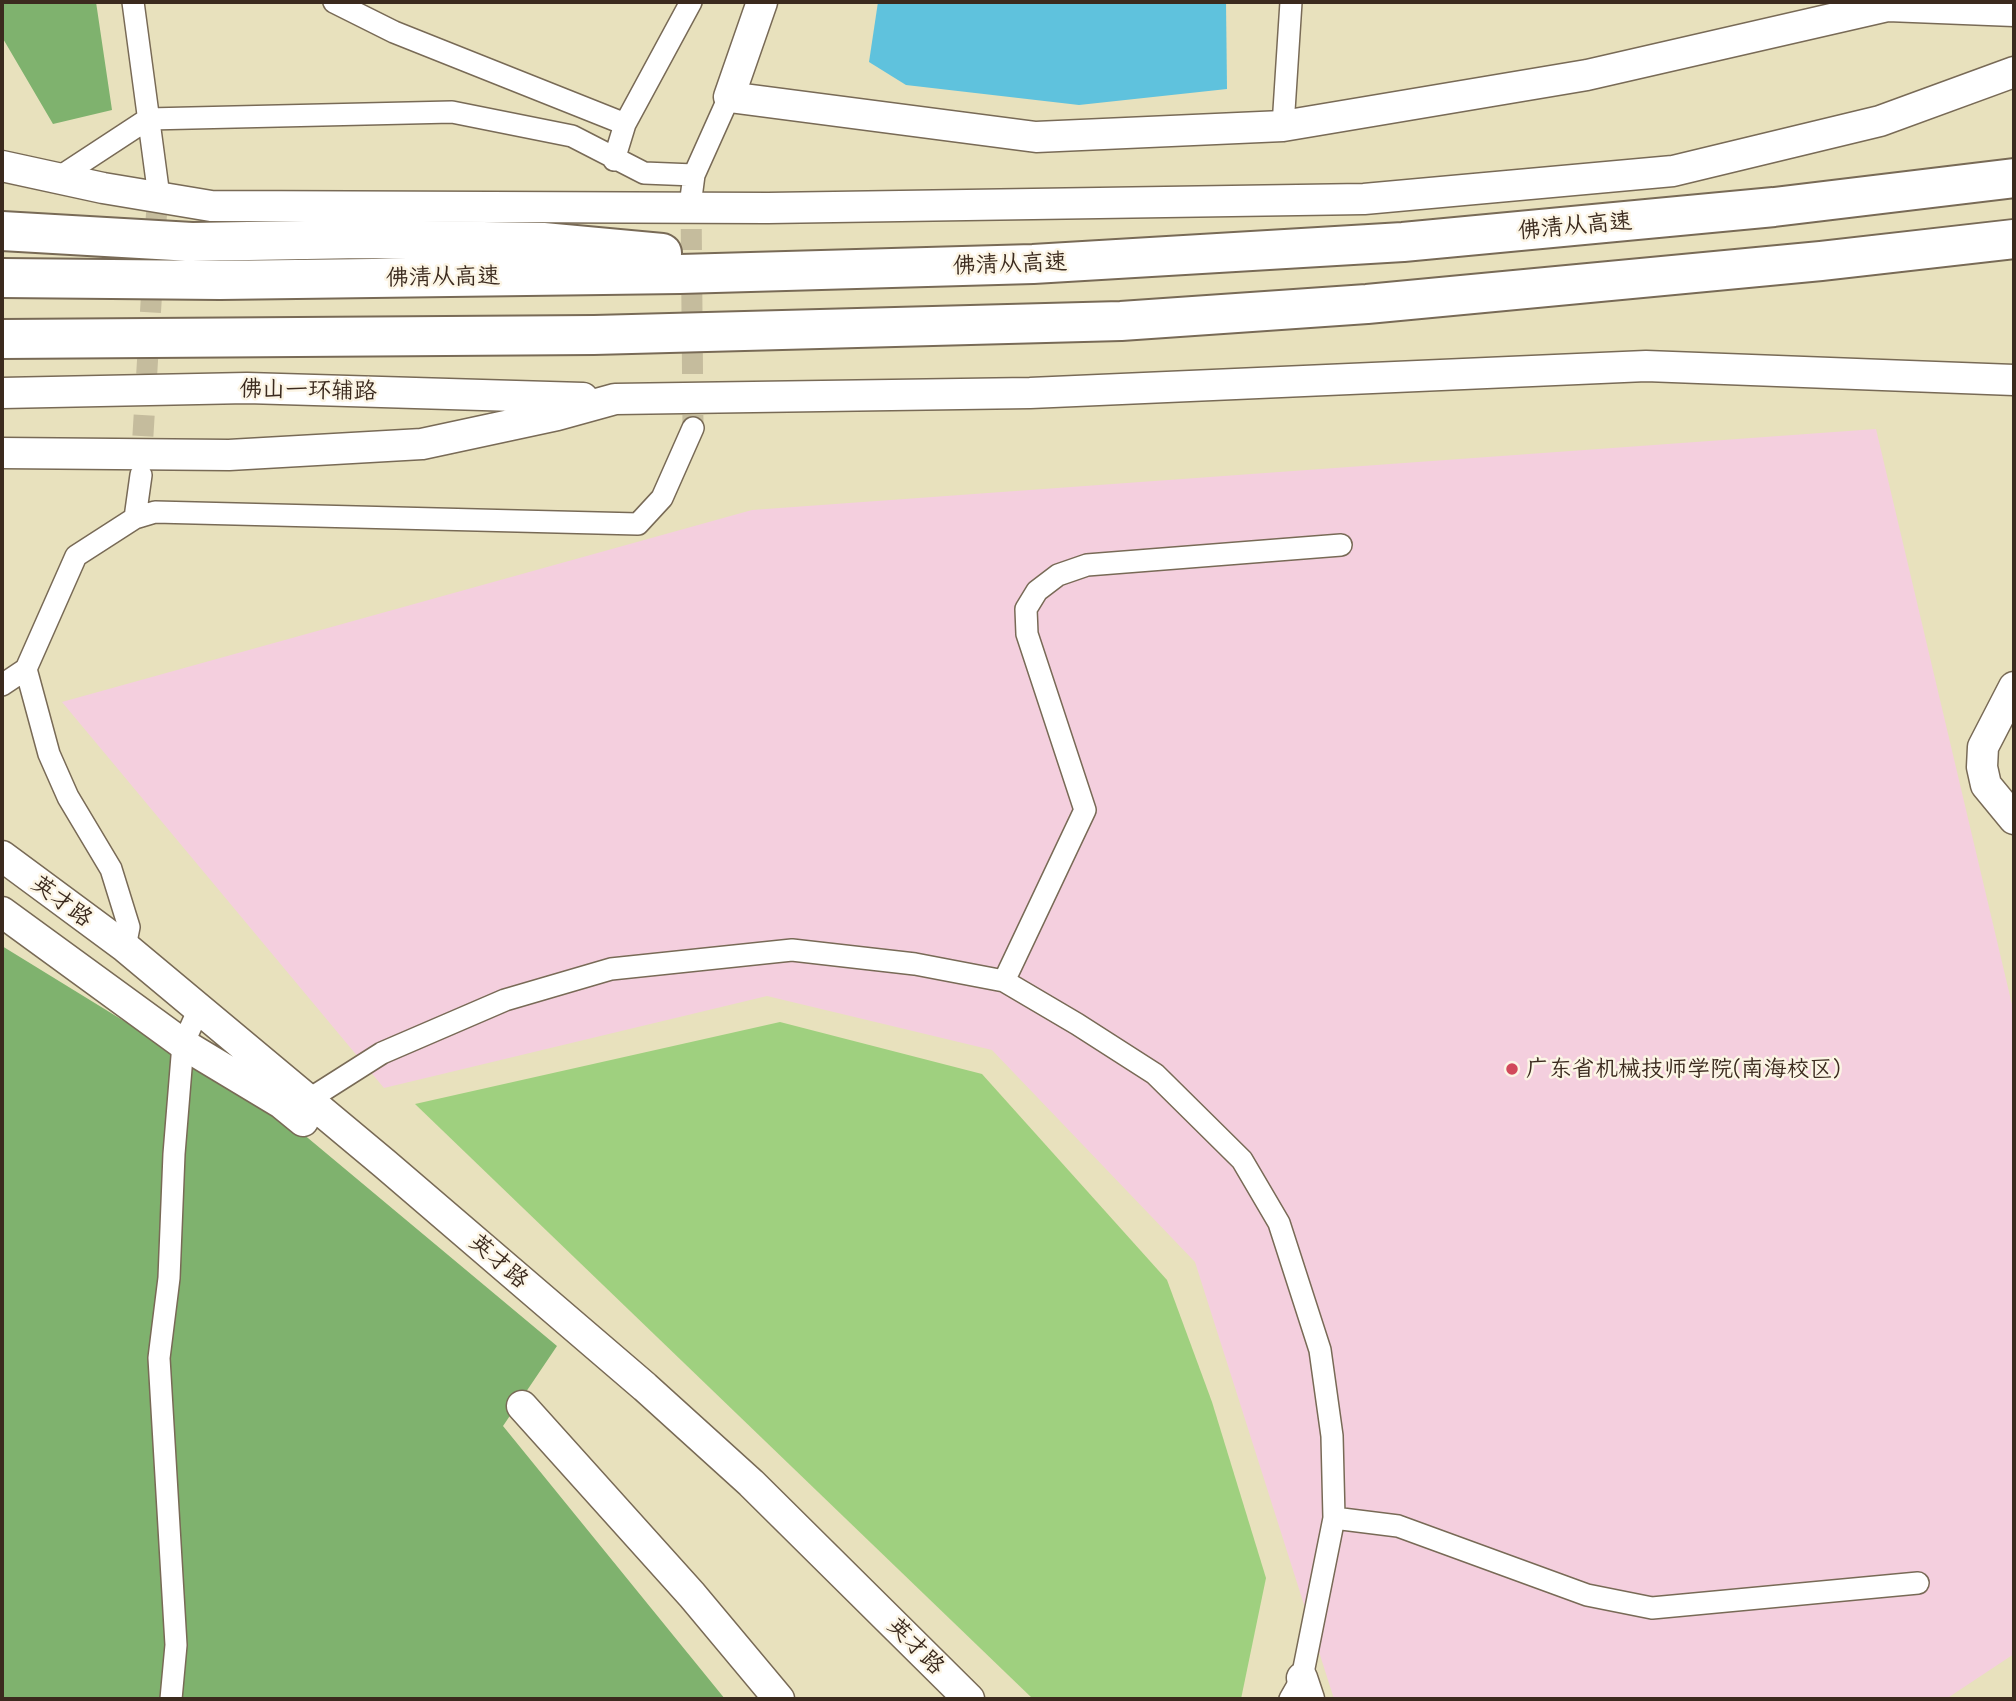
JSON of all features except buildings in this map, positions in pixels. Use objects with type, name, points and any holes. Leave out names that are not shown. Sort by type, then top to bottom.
[{"type":"highway","name":"佛清从高速","points":[[2,278],[220,280],[1033,264],[1403,242],[1774,207],[2014,178]]},
{"type":"highway","points":[[2,231],[192,242],[362,239],[543,242],[817,270]]},
{"type":"highway","points":[[2,339],[594,335],[1121,321],[1513,291],[2014,239]]},
{"type":"main road","points":[[762,2],[729,97],[1036,137],[1283,126],[1587,75],[1888,6],[2014,11]]},
{"type":"main road","points":[[2,166],[211,206],[768,208],[1364,199],[1673,171],[1880,121],[2014,72]]},
{"type":"main road","points":[[2,453],[229,455],[422,444],[557,415],[615,399],[1030,393],[1646,366],[2014,380]]},
{"type":"main road","name":"佛山一环辅路","points":[[2,393],[247,388],[615,399]]},
{"type":"main road","points":[[2014,687],[1983,747],[1982,767],[1986,785],[2014,819]]},
{"type":"main road","name":"英才路","points":[[2,856],[125,947],[552,1306],[732,1465],[969,1699]]},
{"type":"main road","name":"英才路","points":[[2,912],[183,1044],[281,1103],[553,1330],[760,1509],[954,1699]]},
{"type":"main road","points":[[522,1406],[692,1595],[779,1699]]},
{"type":"street","points":[[133,2],[158,189]]},
{"type":"street","points":[[334,2],[394,32],[625,124]]},
{"type":"street","points":[[614,160],[625,124],[691,2]]},
{"type":"street","points":[[1283,126],[1292,2]]},
{"type":"street","points":[[691,198],[694,175],[729,97]]},
{"type":"street","points":[[58,178],[148,118],[452,112],[572,136],[614,160],[644,173],[694,175]]},
{"type":"street","points":[[2,685],[26,669],[76,556],[135,518],[155,512],[638,524],[663,498],[693,428]]},
{"type":"street","points":[[135,518],[141,475]]},
{"type":"street","points":[[1004,981],[1085,810],[1027,634],[1026,609],[1037,590],[1058,575],[1087,565],[1341,545]]},
{"type":"street","points":[[26,669],[49,754],[68,797],[111,869],[130,927],[125,947]]},
{"type":"street","points":[[308,1100],[382,1053],[505,1000],[611,969],[792,950],[915,964],[1004,981],[1156,1074],[1242,1160],[1279,1223],[1320,1350],[1332,1436],[1334,1518],[1300,1692]]},
{"type":"street","points":[[171,1699],[176,1645],[159,1358],[169,1278],[174,1154],[183,1044],[199,1009]]},
{"type":"street","points":[[1334,1518],[1398,1526],[1587,1595],[1652,1608],[1918,1583]]},
{"type":"shaded area","name":"广东省机械技师学院(南海校区)","points":[[1876,429],[2014,1013],[2014,1654],[1946,1699],[1334,1699],[1195,1262],[992,1050],[767,996],[384,1088],[62,702],[752,510]]},
{"type":"green space","points":[[2,2],[96,2],[112,110],[53,124],[2,37]]},
{"type":"green space","points":[[2,946],[290,1123],[557,1346],[503,1426],[725,1699],[2,1699]]},
{"type":"green space","points":[[780,1022],[982,1074],[1167,1280],[1212,1402],[1266,1578],[1241,1699],[1033,1699],[415,1104]]},
{"type":"water","points":[[878,2],[1226,2],[1227,89],[1079,105],[906,85],[869,62]]},
{"type":"tunnel","points":[[141,467],[158,189]]},
{"type":"tunnel","points":[[691,198],[693,428]]},
{"type":"place","name":"广东省机械技师学院(南海校区)","points":[[1512,1069]]}]
